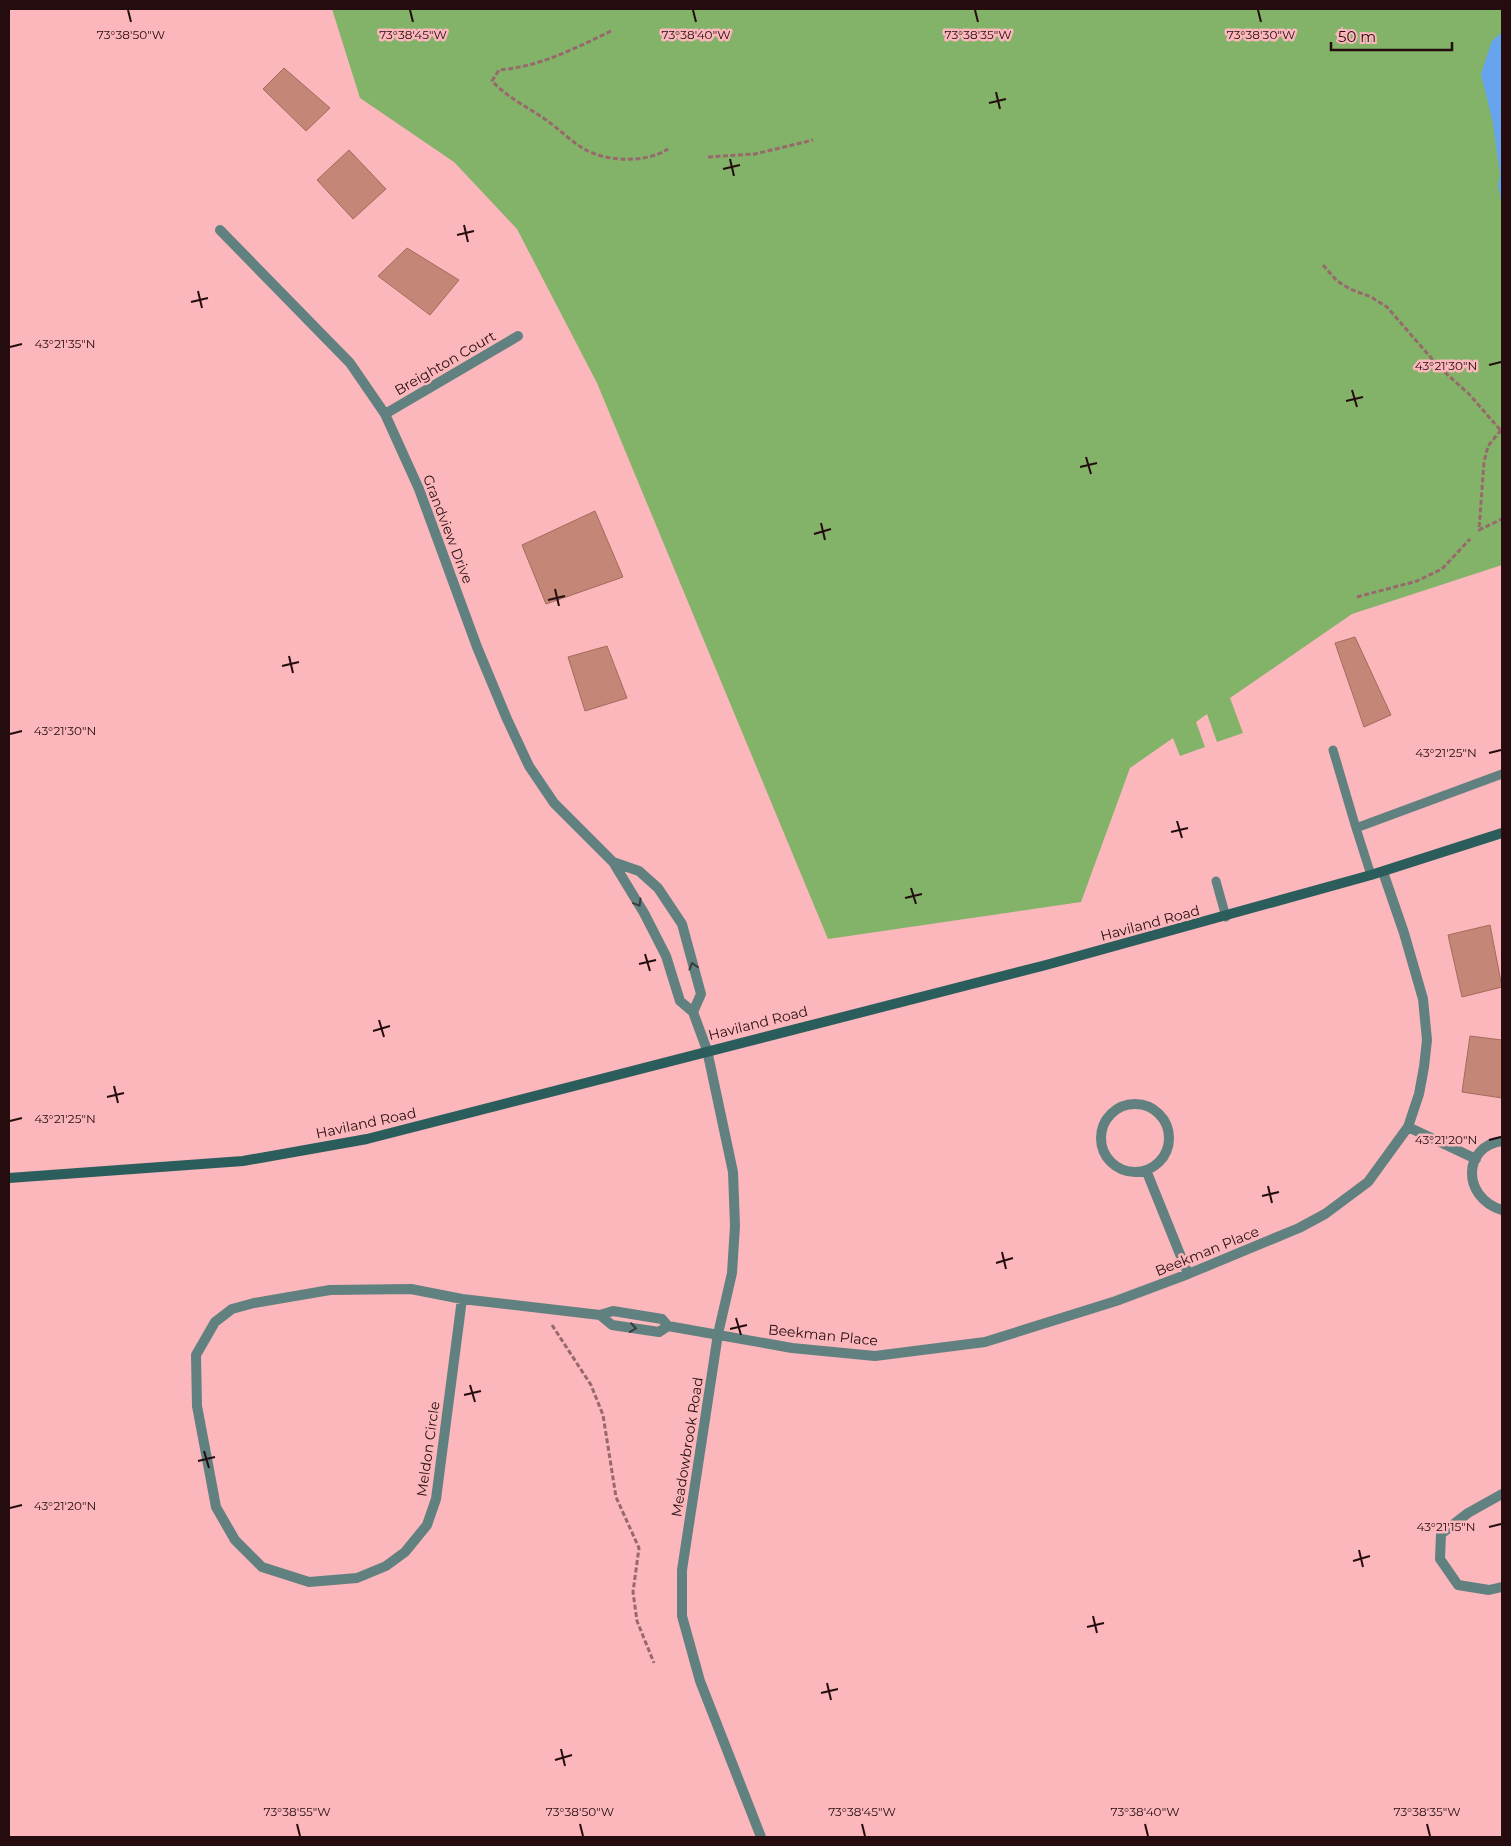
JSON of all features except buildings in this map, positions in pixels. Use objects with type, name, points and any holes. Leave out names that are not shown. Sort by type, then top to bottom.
[{"type":"street","name":"Grandview Drive","points":[[220,230],[350,363],[385,414],[420,489],[477,647],[506,719],[529,766],[554,803],[613,862],[644,913],[666,956],[680,1001],[693,1012],[701,994],[682,924],[658,888],[639,871],[613,862]]},
{"type":"street","name":"Breighton Court","points":[[385,414],[518,336]]},
{"type":"street","name":"Haviland Road","points":[[9,1178],[243,1161],[367,1139],[1226,917],[1383,872],[1502,833]]},
{"type":"street","name":"Beekman Place","points":[[718,1334],[792,1348],[875,1356],[975,1343],[1116,1301],[1188,1274],[1299,1228],[1332,1210],[1368,1182],[1408,1127],[1419,1094],[1424,1067],[1427,1020],[1412,960],[1383,872]]},
{"type":"street","name":"Meadowbrook Road","points":[[693,1012],[707,1050],[733,1172],[735,1217],[732,1273],[718,1334],[682,1570],[682,1616],[700,1681],[762,1837]]},
{"type":"street","points":[[1136,1103],[1150,1106],[1168,1126],[1169,1140],[1166,1153],[1158,1164],[1146,1170],[1133,1172],[1120,1169],[1109,1161],[1102,1149],[1100,1136],[1103,1123],[1112,1112],[1123,1105],[1136,1103]]},
{"type":"street","points":[[1408,1127],[1476,1159]]},
{"type":"street","points":[[1502,1142],[1484,1148],[1476,1159],[1472,1172],[1473,1185],[1479,1197],[1490,1206],[1502,1210]]},
{"type":"street","points":[[1146,1170],[1188,1274]]},
{"type":"street","name":"Meldon Circle","points":[[462,1299],[436,1499],[427,1525],[405,1552],[386,1566],[357,1578],[309,1582],[262,1567],[235,1540],[216,1507],[197,1406],[196,1355],[215,1322],[232,1309],[254,1302],[330,1290],[412,1289],[462,1299],[600,1315],[612,1325],[659,1332],[668,1326],[718,1334]]},
{"type":"street","points":[[1502,1494],[1468,1513],[1441,1534],[1440,1559],[1458,1585],[1490,1590],[1502,1587]]},
{"type":"lane","points":[[1333,750],[1371,875]]},
{"type":"lane","points":[[1356,828],[1502,774]]},
{"type":"lane","points":[[1216,881],[1226,917]]},
{"type":"path","points":[[611,31],[566,53],[526,66],[499,70],[492,81],[500,90],[552,124],[586,150],[605,157],[631,158],[658,156],[668,149]]},
{"type":"path","points":[[708,157],[754,154],[812,140]]},
{"type":"path","points":[[1323,266],[1337,281],[1387,308],[1439,367],[1469,394],[1502,431],[1488,446],[1484,462],[1479,530],[1502,519]]},
{"type":"path","points":[[1357,597],[1418,581],[1442,569],[1470,539]]},
{"type":"path","points":[[552,1325],[591,1384],[603,1415],[616,1497],[639,1548],[634,1592],[637,1621],[654,1663]]},
{"type":"green space","points":[[332,9],[1502,9],[1502,565],[1352,614],[1230,698],[1243,733],[1217,742],[1207,714],[1196,722],[1205,747],[1180,756],[1173,738],[1130,768],[1081,902],[828,939],[597,383],[517,229],[454,162],[360,98]]},
{"type":"water","points":[[1502,32],[1502,206],[1498,185],[1500,175],[1493,123],[1481,74],[1492,41]]}]
